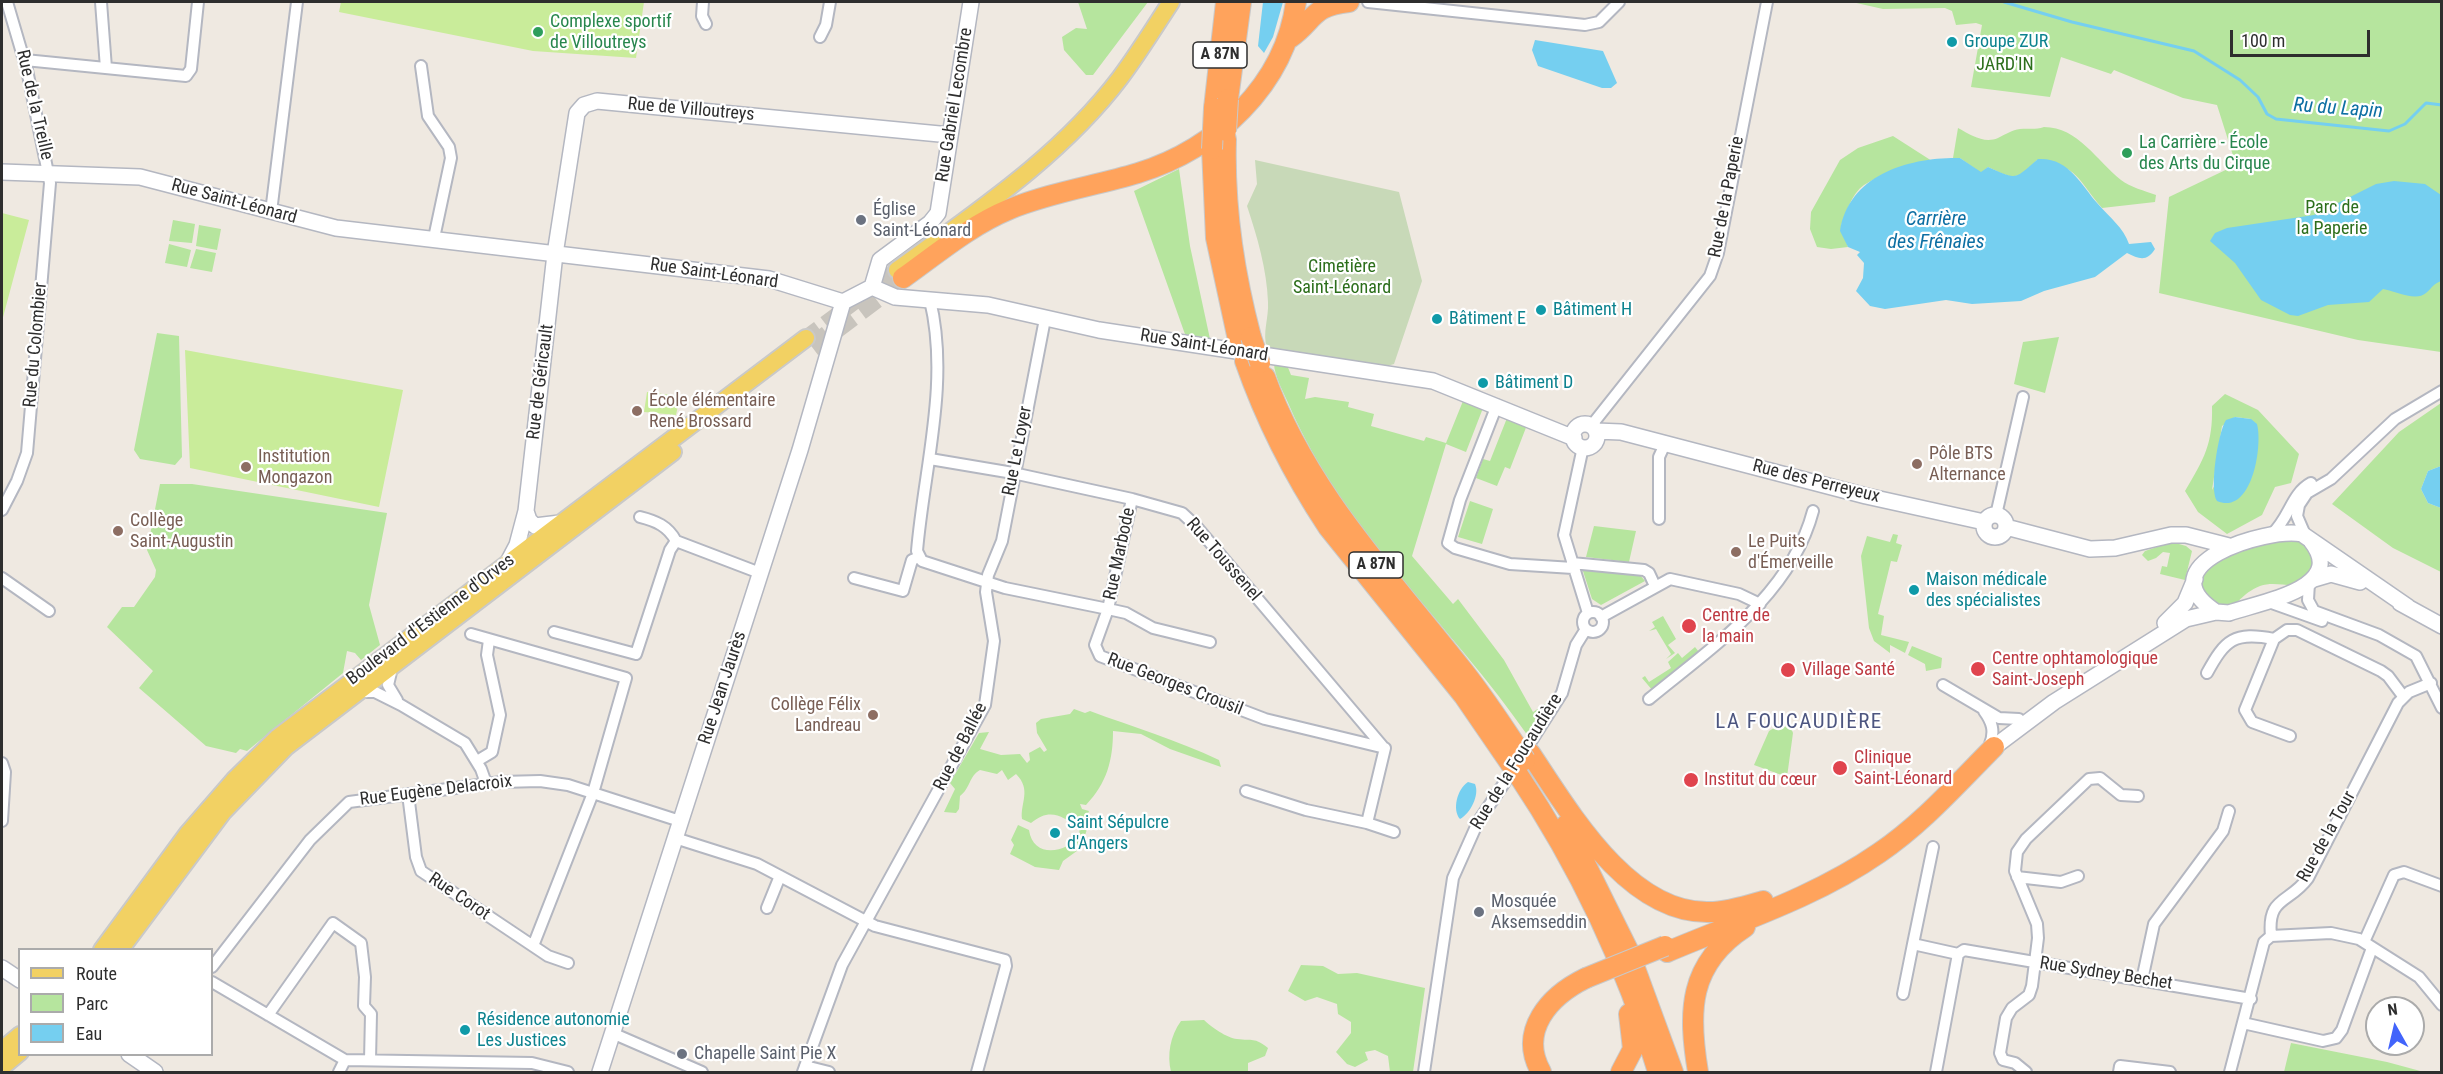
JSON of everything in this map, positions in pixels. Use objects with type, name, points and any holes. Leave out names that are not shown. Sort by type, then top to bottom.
[{"type":"highway","name":"A 87N","points":[[1226,2],[1219,144],[1244,336],[1270,429],[1328,527],[1464,696],[1521,757],[1563,818],[1629,952],[1673,1072]]},
{"type":"highway","name":"A 87N","points":[[1221,104],[1241,2]]},
{"type":"highway","points":[[900,274],[989,218],[1056,193],[1139,172],[1189,151],[1215,133],[1250,102],[1272,70],[1286,41],[1296,2]]},
{"type":"highway","points":[[1286,41],[1316,12],[1329,4],[1349,2]]},
{"type":"highway","name":"A 87N","points":[[1253,362],[1319,487],[1355,538],[1429,629],[1490,695],[1629,988],[1658,1072]]},
{"type":"highway","points":[[1698,1072],[1692,1030],[1693,1004],[1704,970],[1720,947],[1756,921],[1828,888],[1872,864],[1910,835],[1992,746]]},
{"type":"highway","points":[[1666,949],[1806,888],[1878,851],[1992,746]]},
{"type":"highway","points":[[1521,757],[1597,849],[1632,882],[1668,903],[1694,911],[1716,912],[1806,888]]},
{"type":"highway","points":[[1541,1072],[1535,1056],[1533,1041],[1540,1015],[1561,993],[1810,891],[1878,851],[1931,810]]},
{"type":"highway","points":[[1556,837],[1629,1015],[1633,1048],[1621,1072]]},
{"type":"highway","points":[[1554,1072],[1544,1052],[1546,1028],[1560,1007],[1587,981]]},
{"type":"main road","points":[[900,274],[1027,171],[1085,117],[1119,80],[1171,2]]},
{"type":"main road","name":"Boulevard d'Estienne d'Orves","points":[[103,948],[188,833],[252,761],[302,718],[560,523],[809,343],[286,747],[243,790],[122,948]]},
{"type":"main road","points":[[2,1050],[18,1037]]},
{"type":"main road","points":[[2,1067],[18,1054]]},
{"type":"street","name":"Rue de la Treille","points":[[7,2],[25,60],[49,174]]},
{"type":"street","points":[[101,2],[106,68]]},
{"type":"street","points":[[25,60],[182,77],[188,75],[198,2]]},
{"type":"street","points":[[271,212],[297,2]]},
{"type":"street","points":[[703,2],[702,16],[706,24]]},
{"type":"street","points":[[820,37],[826,26],[830,2]]},
{"type":"street","name":"Rue Gabriel Lecombre","points":[[872,287],[880,260],[936,217],[971,2]]},
{"type":"street","points":[[1368,2],[1585,25],[1599,22],[1619,2]]},
{"type":"street","name":"Rue de la Paperie","points":[[1586,435],[1710,276],[1718,253],[1767,2]]},
{"type":"street","points":[[421,66],[428,116],[449,147],[451,158],[434,238]]},
{"type":"street","name":"Rue de Villoutreys","points":[[555,254],[577,113],[584,105],[597,101],[950,135]]},
{"type":"street","name":"Rue Saint-Léonard","points":[[2,172],[140,177],[336,228],[769,279],[843,302]]},
{"type":"street","name":"Rue du Colombier","points":[[2,510],[17,481],[27,453],[49,174]]},
{"type":"street","name":"Rue de Géricault","points":[[506,564],[517,545],[526,511],[555,254]]},
{"type":"street","points":[[843,302],[872,287]]},
{"type":"street","name":"Rue Saint-Léonard","points":[[872,287],[895,297],[988,305],[1111,332],[1433,381],[1554,428],[1586,435]]},
{"type":"street","points":[[930,300],[937,380],[930,459],[917,544],[919,557],[927,564],[987,582],[1026,593],[1126,613],[1152,628],[1210,642]]},
{"type":"street","name":"Rue Jean Jaurès","points":[[600,1072],[760,573],[843,302]]},
{"type":"street","name":"Rue Le Loyer","points":[[987,582],[1002,541],[1013,473],[1045,319]]},
{"type":"street","points":[[2442,391],[2395,419],[2331,479],[2307,493],[2299,505],[2298,520],[2320,558],[2320,570],[2312,581],[2308,600],[2314,611],[2395,644],[2416,656],[2442,708]]},
{"type":"street","points":[[1990,518],[2023,397]]},
{"type":"street","points":[[1497,405],[1460,500],[1448,543],[1455,548],[1510,564],[1644,570],[1649,573],[1655,586]]},
{"type":"street","name":"Rue des Perreyeux","points":[[1586,435],[1612,430],[1866,496],[1990,518],[1985,532],[1991,536],[2000,536],[2006,527],[2098,549],[2134,544],[2166,535],[2235,547]]},
{"type":"street","name":"Rue de la Foucaudière","points":[[1586,435],[1564,531],[1572,566],[1588,613],[1583,620],[1586,630]]},
{"type":"street","points":[[1659,519],[1659,458],[1665,444]]},
{"type":"street","name":"Rue Toussenel","points":[[930,459],[1013,473],[1132,499],[1174,510],[1190,519],[1385,748]]},
{"type":"street","points":[[2272,534],[2285,520],[2300,490],[2327,474],[2336,472]]},
{"type":"street","name":"Rue Marbode","points":[[1108,609],[1132,499]]},
{"type":"street","points":[[526,511],[529,520],[538,527],[560,523]]},
{"type":"street","points":[[1648,699],[1760,604],[1801,545],[1813,511]]},
{"type":"street","points":[[640,518],[656,521],[672,532],[676,541],[760,573]]},
{"type":"street","points":[[1992,746],[2019,719],[2163,624],[2180,610],[2196,574],[2214,554],[2272,534],[2295,533],[2309,539],[2408,607]]},
{"type":"street","points":[[2181,536],[2197,549],[2195,589],[2199,598],[2216,612]]},
{"type":"street","points":[[554,632],[636,654],[670,550],[676,541]]},
{"type":"street","points":[[854,578],[903,591],[912,560],[919,557]]},
{"type":"street","points":[[1992,746],[2054,702],[2186,619],[2216,612],[2229,613],[2266,601],[2331,574],[2342,575],[2442,626]]},
{"type":"street","points":[[2,578],[49,611]]},
{"type":"street","name":"Rue de la Foucaudière","points":[[1586,630],[1592,632],[1599,630],[1602,624],[1601,617],[1670,579],[1739,594],[1760,604]]},
{"type":"street","name":"Rue de Ballée","points":[[804,1069],[826,1003],[864,920],[985,705],[994,641],[986,592],[987,582]]},
{"type":"street","points":[[2266,601],[2344,629],[2395,644]]},
{"type":"street","name":"Rue Georges Crousil","points":[[1108,609],[1095,645],[1100,656],[1265,719],[1385,748]]},
{"type":"street","points":[[1588,613],[1596,613],[1601,617]]},
{"type":"street","name":"Rue de la Foucaudière","points":[[1424,1072],[1449,901],[1456,870],[1480,818],[1557,703],[1576,645],[1586,630]]},
{"type":"street","points":[[2290,736],[2252,722],[2245,710],[2274,639],[2287,630],[2297,630],[2381,671],[2388,676],[2403,696],[2431,683]]},
{"type":"street","points":[[471,634],[626,678],[593,793],[533,946]]},
{"type":"street","points":[[2207,673],[2226,642],[2243,637],[2274,639]]},
{"type":"street","name":"Rue Eugène Delacroix","points":[[477,761],[492,752],[500,715],[488,655],[489,640]]},
{"type":"street","points":[[394,664],[388,684],[392,695],[401,705]]},
{"type":"street","points":[[1943,685],[1998,718],[2019,719]]},
{"type":"street","points":[[356,692],[375,692],[465,743],[477,761],[486,783]]},
{"type":"street","name":"Rue de la Tour","points":[[2230,1072],[2251,999],[2264,942],[2271,936],[2273,909],[2280,900],[2301,887],[2308,878],[2403,696]]},
{"type":"street","points":[[1982,708],[1991,720],[1994,734],[1992,746]]},
{"type":"street","points":[[1367,823],[1385,748]]},
{"type":"street","points":[[2,763],[5,772],[2,821]]},
{"type":"street","points":[[2026,1072],[2015,1063],[2003,1060],[2000,1052],[2006,1018],[2012,1008],[2028,995],[2038,938],[2037,924],[2017,877],[2016,857],[2022,843],[2086,781],[2100,778],[2121,795],[2138,796]]},
{"type":"street","name":"Rue Eugène Delacroix","points":[[213,965],[310,840],[340,810],[358,800],[486,783],[540,781],[593,793],[680,821]]},
{"type":"street","points":[[1246,791],[1306,810],[1367,823],[1394,832]]},
{"type":"street","name":"Rue Corot","points":[[408,794],[416,857],[421,871],[533,946],[549,956],[568,963]]},
{"type":"street","points":[[2142,980],[2154,924],[2223,831],[2229,811]]},
{"type":"street","points":[[675,838],[757,864],[875,926],[1006,961],[977,1072]]},
{"type":"street","points":[[1903,994],[1933,847]]},
{"type":"street","points":[[2243,1023],[2320,1041],[2336,1038],[2342,1030],[2368,945],[2394,874],[2404,872],[2442,886]]},
{"type":"street","points":[[767,908],[780,876]]},
{"type":"street","points":[[2017,877],[2061,882],[2078,876]]},
{"type":"street","points":[[268,1015],[333,923],[361,943],[365,977],[364,1006],[371,1014],[370,1060]]},
{"type":"street","points":[[2271,936],[2337,933],[2368,945],[2420,977],[2442,1005]]},
{"type":"street","name":"Rue Sydney Bechet","points":[[1913,944],[1960,953],[1964,950],[2251,999]]},
{"type":"street","points":[[1936,1072],[1960,953]]},
{"type":"street","points":[[2,968],[18,979]]},
{"type":"street","points":[[213,983],[345,1060],[532,1063],[568,1072]]},
{"type":"street","points":[[612,1033],[702,1072]]},
{"type":"street","points":[[137,1056],[155,1072]]},
{"type":"street","points":[[339,1072],[345,1060]]},
{"type":"street","points":[[2119,1072],[2120,1066],[2170,1072]]},
{"type":"street","points":[[804,1069],[829,1072]]},
{"type":"green space","name":"Complexe sportif de Villoutreys","points":[[341,2],[644,2],[636,58],[533,51],[339,12]]},
{"type":"green space","points":[[1078,2],[1148,2],[1093,75],[1086,75],[1064,50],[1062,37],[1076,28],[1087,29]]},
{"type":"green space","name":"Parc de la Paperie","points":[[1852,2],[2441,2],[2441,352],[2358,340],[2159,293],[2169,197],[2236,165],[2217,105],[2183,98],[2114,70],[2111,74],[2061,57],[2050,97],[1971,87],[1982,25],[1976,23],[1956,25],[1952,11],[1945,8],[1883,9]]},
{"type":"green space","points":[[2044,127],[2056,128],[2077,139],[2121,180],[2156,195],[2155,202],[2102,208],[2076,175],[2062,166],[2037,160],[2019,175],[2009,176],[1988,167],[1981,173],[1960,158],[1953,158],[1958,128],[1978,138],[1993,140],[2009,132]]},
{"type":"green space","points":[[1893,136],[1932,161],[1896,170],[1864,185],[1853,198],[1841,226],[1848,247],[1831,249],[1817,247],[1810,229],[1811,212],[1840,160],[1858,148]]},
{"type":"green space","name":"Cimetière Saint-Léonard","points":[[1255,160],[1399,192],[1422,281],[1394,364],[1384,367],[1267,348],[1265,337],[1268,308],[1266,278],[1247,206],[1257,184]]},
{"type":"green space","points":[[1179,169],[1190,246],[1210,339],[1186,337],[1134,191]]},
{"type":"green space","points":[[2,213],[29,220],[2,321]]},
{"type":"green space","points":[[173,220],[195,224],[192,243],[169,241]]},
{"type":"green space","points":[[199,225],[221,229],[217,250],[196,246]]},
{"type":"green space","points":[[169,244],[191,250],[187,267],[165,263]]},
{"type":"green space","points":[[196,249],[216,253],[212,272],[190,268]]},
{"type":"green space","points":[[157,333],[179,336],[182,457],[175,465],[140,459],[134,450]]},
{"type":"green space","points":[[2059,337],[2045,393],[2014,384],[2023,342]]},
{"type":"green space","points":[[185,350],[403,390],[379,507],[190,468]]},
{"type":"green space","points":[[1274,363],[1287,365],[1291,375],[1309,378],[1305,399],[1315,397],[1349,402],[1348,407],[1374,414],[1371,426],[1424,441],[1426,437],[1446,443],[1463,401],[1483,408],[1466,452],[1446,444],[1412,556],[1453,604],[1458,599],[1504,660],[1533,712],[1548,702],[1528,736],[1466,655],[1368,536],[1339,495],[1312,451],[1289,405],[1277,379]]},
{"type":"green space","points":[[647,392],[680,396],[676,415],[644,412]]},
{"type":"green space","points":[[2225,394],[2258,410],[2299,454],[2291,483],[2275,487],[2262,515],[2227,534],[2198,512],[2185,491],[2206,451],[2211,431],[2212,406]],"holes":[[[2235,417],[2251,419],[2212,490],[2222,426]]]},
{"type":"green space","points":[[2441,403],[2441,466],[2428,471],[2421,489],[2428,503],[2441,508],[2441,572],[2393,548],[2332,504],[2399,432]]},
{"type":"green space","points":[[1507,418],[1527,425],[1510,469],[1505,467],[1497,486],[1476,478],[1483,459],[1490,461]]},
{"type":"green space","points":[[160,484],[192,484],[387,513],[369,605],[380,645],[361,660],[355,653],[347,651],[343,673],[247,751],[240,749],[236,753],[206,746],[139,688],[153,671],[107,627],[122,607],[134,607],[155,577],[156,570],[147,550]]},
{"type":"green space","points":[[1470,501],[1493,509],[1482,544],[1458,537]]},
{"type":"green space","points":[[1594,526],[1636,531],[1629,562],[1586,557]]},
{"type":"green space","points":[[1893,534],[1898,535],[1896,543],[1902,545],[1897,562],[1891,561],[1878,614],[1884,616],[1881,635],[1909,642],[1905,653],[1890,645],[1890,653],[1874,641],[1869,628],[1861,556],[1867,536],[1890,542]]},
{"type":"green space","points":[[2279,538],[2303,541],[2313,558],[2311,572],[2293,585],[2260,586],[2229,606],[2214,603],[2203,595],[2201,576],[2217,559]]},
{"type":"green space","points":[[2172,542],[2186,546],[2192,551],[2185,580],[2160,574],[2162,566],[2167,567],[2170,553],[2163,552],[2148,561],[2142,555],[2145,551]]},
{"type":"green space","points":[[1582,568],[1640,575],[1645,581],[1601,605],[1592,599]]},
{"type":"green space","points":[[1663,616],[1676,639],[1668,645],[1675,653],[1666,659],[1671,654],[1656,629],[1649,631],[1655,627],[1652,622]]},
{"type":"green space","points":[[1912,646],[1942,658],[1941,668],[1926,671],[1925,664],[1908,655]]},
{"type":"green space","points":[[1695,647],[1699,652],[1653,691],[1642,678],[1645,676],[1649,682],[1671,668],[1668,662],[1678,653],[1682,658]]},
{"type":"green space","points":[[1074,709],[1085,713],[1090,711],[1187,746],[1219,760],[1221,767],[1170,749],[1141,734],[1113,731],[1112,752],[1104,780],[1086,805],[1080,804],[1082,809],[1089,811],[1086,818],[1088,826],[1081,848],[1063,861],[1059,870],[1035,867],[1010,854],[1014,845],[1011,840],[1018,825],[1029,830],[1037,846],[1043,849],[1059,849],[1074,842],[1080,836],[1079,828],[1056,815],[1044,815],[1031,823],[1022,819],[1024,791],[1021,780],[1016,774],[1008,780],[1002,770],[997,774],[980,770],[960,796],[959,809],[956,813],[944,812],[955,789],[950,783],[979,733],[989,732],[980,749],[1001,755],[1020,754],[1027,763],[1030,760],[1029,753],[1040,747],[1044,752],[1047,750],[1037,733],[1036,723],[1041,719],[1070,714]]},
{"type":"green space","points":[[1779,725],[1791,728],[1793,733],[1787,777],[1754,765],[1769,731]]},
{"type":"green space","points":[[1301,965],[1323,966],[1338,974],[1357,973],[1425,988],[1413,1072],[1390,1072],[1388,1056],[1375,1050],[1365,1052],[1368,1060],[1355,1067],[1347,1064],[1336,1052],[1351,1033],[1351,1022],[1338,1014],[1337,1004],[1317,997],[1305,1001],[1288,991]]},
{"type":"green space","points":[[1204,1020],[1229,1037],[1260,1042],[1268,1048],[1265,1056],[1248,1063],[1248,1071],[1245,1072],[1171,1072],[1170,1046],[1177,1027],[1181,1021]]},
{"type":"green space","points":[[2291,1043],[2387,1062],[2424,1072],[2284,1072]]},
{"type":"water","points":[[1263,2],[1283,2],[1273,37],[1264,53],[1258,46]]},
{"type":"water","points":[[1535,40],[1603,51],[1617,83],[1611,88],[1602,88],[1538,66],[1532,50]]},
{"type":"water","name":"Carrière des Frênaies","points":[[1960,158],[1981,172],[1988,167],[2010,176],[2024,171],[2038,159],[2058,163],[2066,167],[2080,181],[2120,228],[2129,244],[2151,242],[2155,249],[2146,258],[2135,257],[2127,253],[2095,277],[2044,291],[2021,301],[1972,304],[1946,300],[1885,309],[1870,306],[1856,291],[1863,278],[1864,263],[1857,255],[1860,252],[1848,247],[1840,231],[1846,211],[1856,195],[1885,173],[1921,161]]},
{"type":"water","points":[[2394,181],[2425,184],[2441,195],[2441,281],[2422,295],[2411,296],[2383,289],[2369,302],[2328,305],[2298,316],[2290,315],[2261,300],[2235,263],[2210,241],[2215,233],[2227,228],[2314,215],[2376,184]]},
{"type":"water","points":[[2235,417],[2251,419],[2257,424],[2258,447],[2256,462],[2247,489],[2239,498],[2229,503],[2217,501],[2214,474],[2223,426],[2226,420]]},
{"type":"water","points":[[2442,466],[2441,508],[2428,503],[2421,489],[2428,471]]},
{"type":"water","points":[[1468,782],[1475,784],[1475,799],[1464,817],[1460,819],[1456,810],[1457,800],[1461,789]]},
{"type":"waterway","name":"Ru du Lapin","points":[[2004,2],[2072,22],[2194,51],[2240,80],[2258,97],[2267,114],[2276,119],[2389,131],[2405,124],[2426,103],[2442,105]]},
{"type":"tunnel","points":[[806,338],[897,270]]},
{"type":"tunnel","points":[[812,347],[903,278]]},
{"type":"place","name":"Complexe sportif de Villoutreys","points":[[538,32]]},
{"type":"place","name":"Groupe ZUR","points":[[1952,42]]},
{"type":"place","name":"La Carrière - École des Arts du Cirque","points":[[2127,153]]},
{"type":"place","name":"Église Saint-Léonard","points":[[861,220]]},
{"type":"place","name":"Bâtiment H","points":[[1541,310]]},
{"type":"place","name":"Bâtiment E","points":[[1437,319]]},
{"type":"place","name":"Bâtiment D","points":[[1483,383]]},
{"type":"place","name":"École élémentaire René Brossard","points":[[637,411]]},
{"type":"place","name":"Pôle BTS Alternance","points":[[1917,464]]},
{"type":"place","name":"Institution Mongazon","points":[[246,467]]},
{"type":"place","name":"Collège Saint-Augustin","points":[[118,531]]},
{"type":"place","name":"Le Puits d'Émerveille","points":[[1736,552]]},
{"type":"place","name":"Maison médicale des spécialistes","points":[[1914,590]]},
{"type":"place","name":"Centre de la main","points":[[1689,626]]},
{"type":"place","name":"Centre ophtamologique Saint-Joseph","points":[[1978,669]]},
{"type":"place","name":"Village Santé","points":[[1788,670]]},
{"type":"place","name":"Collège Félix Landreau","points":[[873,715]]},
{"type":"place","name":"Clinique Saint-Léonard","points":[[1840,768]]},
{"type":"place","name":"Institut du cœur","points":[[1691,780]]},
{"type":"place","name":"Saint Sépulcre d'Angers","points":[[1055,833]]},
{"type":"place","name":"Mosquée Aksemseddin","points":[[1479,912]]},
{"type":"place","name":"Résidence autonomie Les Justices","points":[[465,1030]]},
{"type":"place","name":"Chapelle Saint Pie X","points":[[682,1054]]},
{"type":"district","name":"LA FOUCAUDIÈRE","points":[[1799,723]]},
{"type":"park label","name":"JARD'IN","points":[[2005,65]]}]
